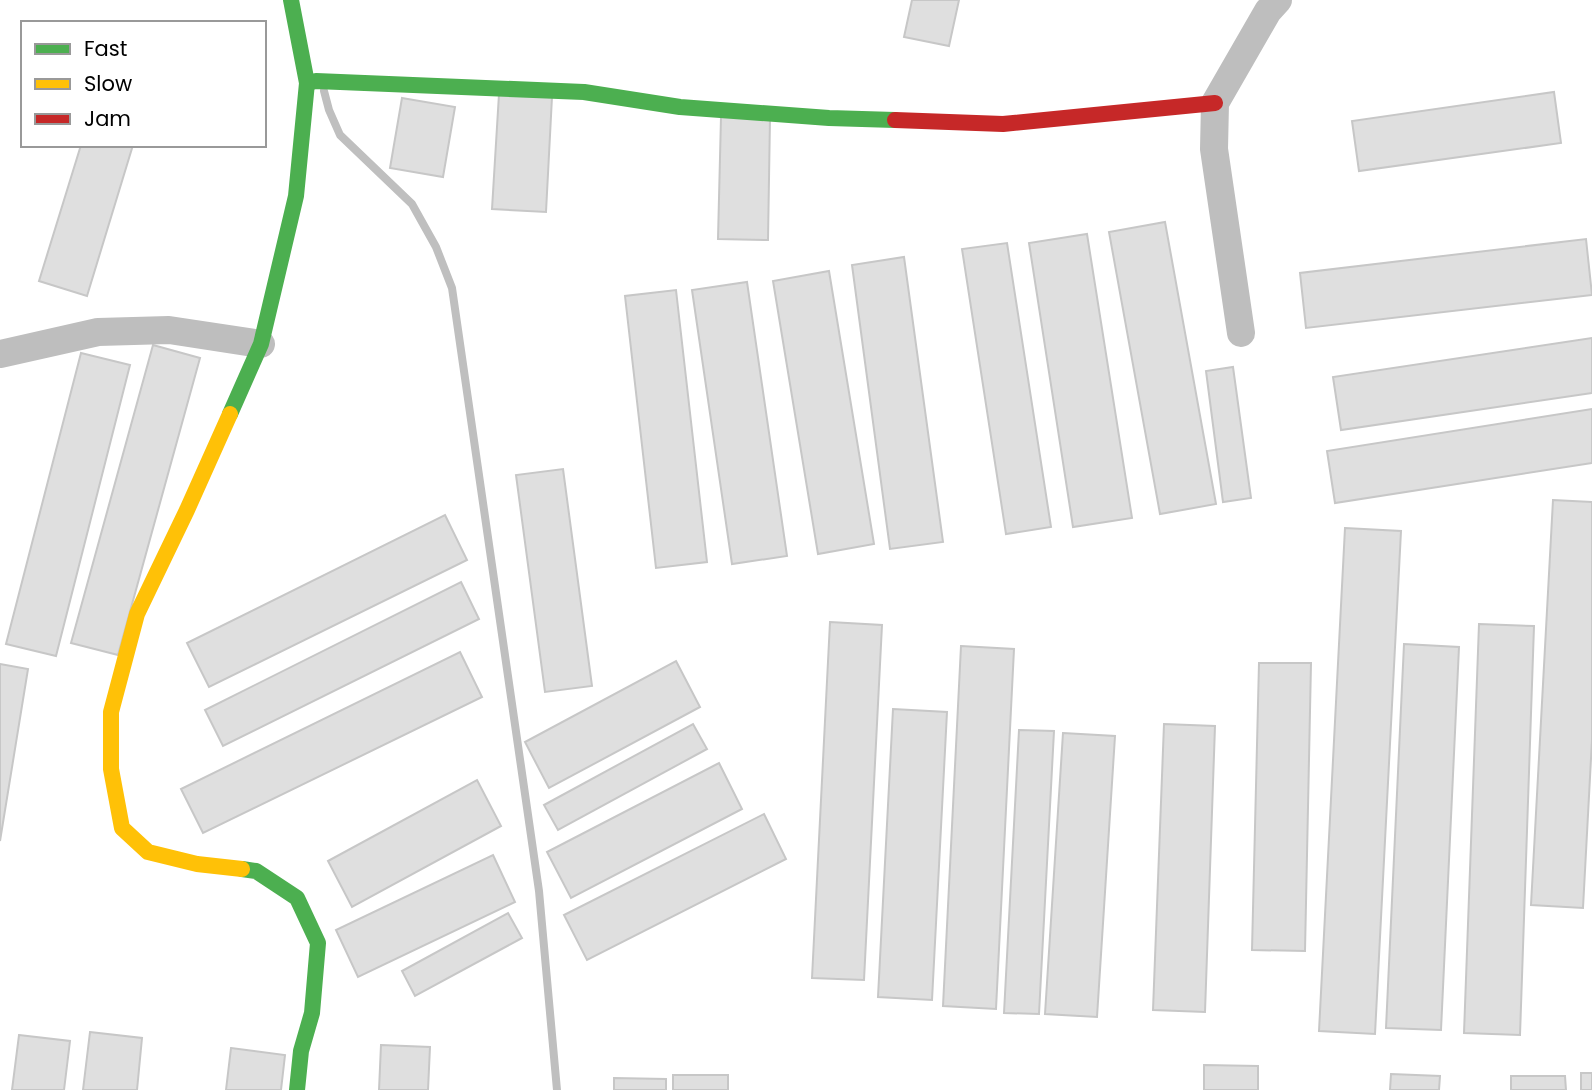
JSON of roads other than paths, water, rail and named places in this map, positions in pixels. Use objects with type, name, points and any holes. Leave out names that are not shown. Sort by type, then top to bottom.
[{"type":"street","points":[[291,0],[312,82],[296,195],[261,344],[137,614],[111,712],[111,769],[122,828],[148,852],[197,864],[256,871],[296,898],[318,943],[312,1013],[301,1051],[296,1090]]},
{"type":"street","points":[[1241,333],[1214,149],[1215,103],[1268,11],[1278,0]]},
{"type":"street","points":[[312,82],[556,90],[680,107],[829,118],[1003,124],[1215,103]]},
{"type":"street","points":[[0,354],[97,332],[169,330],[261,344]]},
{"type":"waterway","points":[[324,91],[340,135],[412,204],[436,247],[452,288],[539,891],[557,1090]]}]
